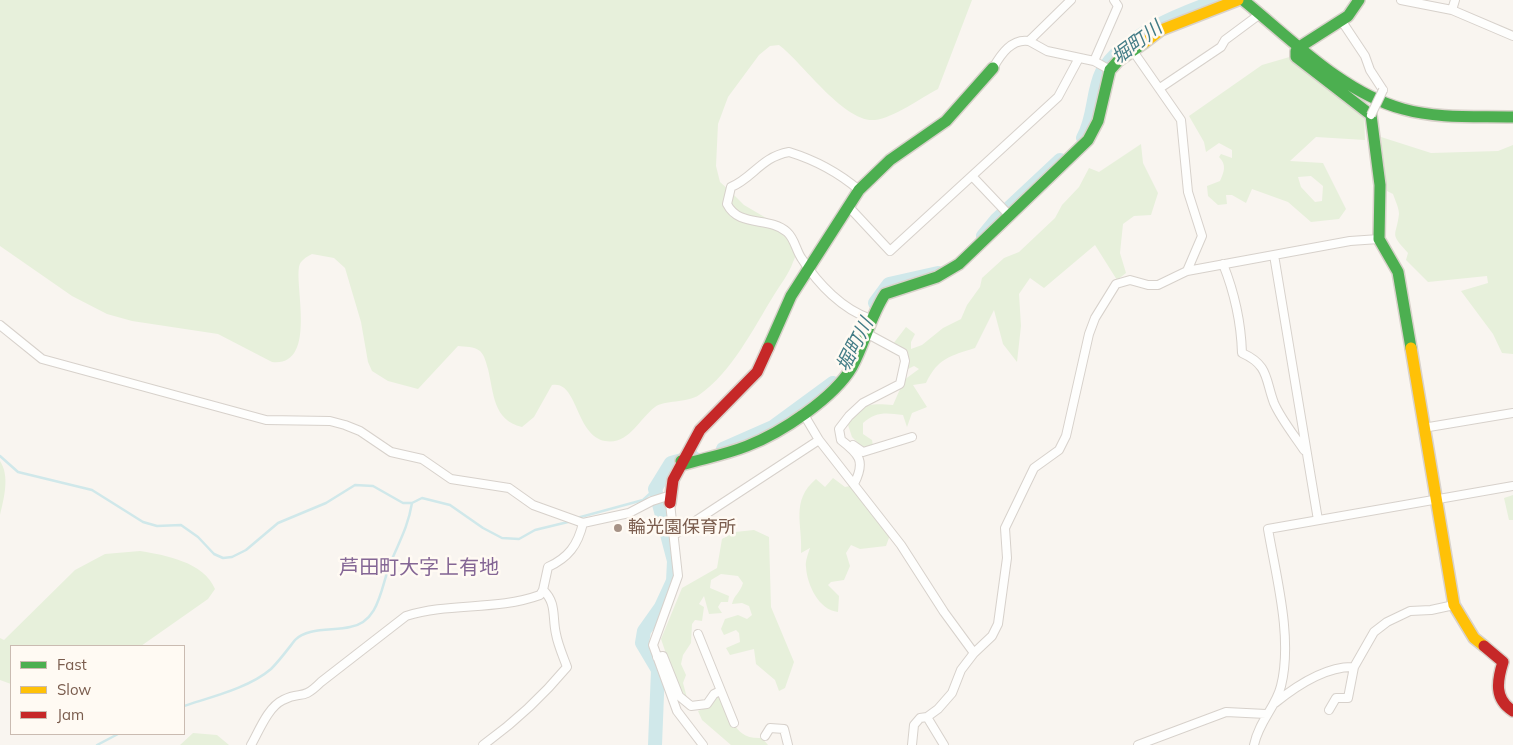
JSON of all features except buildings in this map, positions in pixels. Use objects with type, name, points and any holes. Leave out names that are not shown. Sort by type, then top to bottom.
[{"type":"street","points":[[1028,41],[1071,0]]},
{"type":"street","points":[[1096,62],[1118,6],[1114,0]]},
{"type":"street","points":[[681,461],[685,464],[749,445],[804,413],[832,391],[846,375],[866,333],[866,318],[885,294],[937,277],[959,264],[986,241],[1009,215],[1088,140],[1098,121],[1110,70],[1118,61],[1161,30],[1238,0]]},
{"type":"street","points":[[1242,0],[1339,78],[1369,96],[1402,109],[1433,115],[1513,116]]},
{"type":"street","points":[[1359,0],[1348,16],[1301,46],[1296,51],[1296,57],[1372,116]]},
{"type":"street","points":[[1401,0],[1452,10],[1513,36]]},
{"type":"street","points":[[1452,10],[1455,0]]},
{"type":"street","points":[[1160,88],[1221,47],[1225,40],[1260,14]]},
{"type":"street","points":[[1341,20],[1365,56],[1370,70],[1383,90],[1372,116],[1380,186],[1379,239],[1398,272],[1454,605],[1474,638],[1503,662],[1496,680],[1501,701],[1513,711]]},
{"type":"street","points":[[703,745],[677,711],[653,645],[678,576],[670,499],[673,480],[681,461],[700,430],[757,372],[791,296],[859,190],[890,160],[946,121],[1014,42],[1019,39],[1028,41],[1047,51],[1096,62],[1110,70]]},
{"type":"street","points":[[1133,51],[1181,120],[1188,192],[1202,236],[1188,271]]},
{"type":"street","points":[[848,206],[890,251],[1058,97],[1079,58]]},
{"type":"street","points":[[859,190],[835,172],[812,160],[789,152],[765,161],[740,183],[731,187],[727,204],[731,212],[741,218],[778,227],[788,233],[802,259],[836,299],[866,318]]},
{"type":"street","points":[[972,176],[1009,215]]},
{"type":"street","points":[[912,745],[914,725],[920,718],[927,717],[938,709],[952,693],[962,670],[974,653],[992,636],[998,624],[1007,558],[1005,528],[1034,468],[1059,450],[1066,436],[1089,334],[1095,318],[1116,284],[1130,280],[1148,285],[1158,284],[1188,271],[1350,241],[1379,239]]},
{"type":"street","points":[[1274,255],[1318,520]]},
{"type":"street","points":[[1223,264],[1235,293],[1242,329],[1242,352],[1260,365],[1269,380],[1274,403],[1304,450],[1306,449]]},
{"type":"street","points":[[0,325],[42,359],[266,420],[330,422],[345,426],[360,431],[391,452],[422,459],[451,479],[509,488],[533,505],[583,523],[628,513],[652,501],[670,499]]},
{"type":"street","points":[[854,484],[860,473],[860,460],[855,451],[841,440],[839,429],[863,403],[900,384],[905,361],[903,353],[866,333]]},
{"type":"street","points":[[804,413],[819,440],[854,484],[871,510],[901,545],[944,612],[974,653]]},
{"type":"street","points":[[1423,428],[1513,413]]},
{"type":"street","points":[[849,447],[855,445],[863,452],[912,437]]},
{"type":"street","points":[[674,535],[819,440]]},
{"type":"street","points":[[1254,745],[1258,729],[1281,686],[1286,640],[1268,529],[1513,486]]},
{"type":"street","points":[[251,745],[271,711],[283,700],[308,695],[321,682],[406,616],[423,610],[505,605],[540,594],[543,590],[548,567],[563,560],[580,538],[583,523]]},
{"type":"street","points":[[483,745],[510,726],[544,695],[567,667],[555,631],[554,607],[550,596],[543,590]]},
{"type":"street","points":[[1328,710],[1336,698],[1348,698],[1354,667],[1374,632],[1387,622],[1410,611],[1431,610],[1454,605]]},
{"type":"street","points":[[698,634],[734,723]]},
{"type":"street","points":[[657,657],[663,656],[679,696],[691,706],[707,704],[714,694],[720,691]]},
{"type":"street","points":[[1271,706],[1303,683],[1342,667],[1354,667]]},
{"type":"street","points":[[1138,745],[1226,712],[1266,714]]},
{"type":"street","points":[[927,717],[944,745]]},
{"type":"street","points":[[765,736],[770,728],[784,729],[788,745]]},
{"type":"green space","points":[[0,0],[972,0],[938,89],[890,116],[875,120],[863,118],[850,112],[837,102],[779,45],[770,46],[759,55],[728,97],[718,124],[716,166],[720,182],[744,205],[790,232],[798,244],[794,260],[750,336],[732,362],[711,385],[694,398],[664,403],[655,407],[627,435],[621,439],[605,441],[595,437],[588,429],[567,391],[561,386],[552,385],[534,417],[522,427],[512,424],[496,405],[485,360],[480,351],[475,348],[458,346],[418,389],[388,381],[372,371],[368,362],[361,322],[345,268],[334,258],[312,254],[301,263],[299,267],[301,325],[299,340],[295,352],[286,360],[272,362],[218,334],[132,321],[107,314],[72,296],[0,246]]},
{"type":"green space","points":[[1293,56],[1364,116],[1365,140],[1316,137],[1290,161],[1323,163],[1346,209],[1339,219],[1311,222],[1288,202],[1252,189],[1246,203],[1232,195],[1226,195],[1227,204],[1218,205],[1208,196],[1207,186],[1220,181],[1224,172],[1223,163],[1219,157],[1221,154],[1232,158],[1232,150],[1219,143],[1206,152],[1204,142],[1189,116],[1262,65]],"holes":[[[1311,176],[1323,186],[1322,201],[1315,202],[1301,187],[1298,177]]]},
{"type":"green space","points":[[1381,137],[1431,153],[1498,151],[1513,145],[1513,354],[1502,353],[1493,334],[1461,291],[1488,283],[1487,276],[1428,282],[1406,260],[1408,253],[1395,235],[1399,212],[1393,194],[1387,191]]},
{"type":"green space","points":[[1141,144],[1143,163],[1158,193],[1151,215],[1134,216],[1123,224],[1120,253],[1126,273],[1117,280],[1095,245],[1044,288],[1030,278],[1019,294],[1021,326],[1017,362],[1003,344],[994,310],[975,348],[946,359],[935,368],[926,383],[913,385],[927,407],[912,413],[907,427],[903,415],[882,414],[872,416],[863,423],[863,434],[872,440],[873,446],[862,447],[852,437],[848,425],[856,412],[866,406],[878,404],[893,405],[904,380],[919,369],[914,366],[906,370],[907,352],[893,344],[906,327],[915,334],[911,342],[911,349],[922,345],[943,328],[961,319],[967,305],[980,287],[982,278],[1004,258],[1019,252],[1055,218],[1062,205],[1079,187],[1089,168],[1099,172]]},
{"type":"green space","points":[[0,461],[5,473],[5,480],[0,515]]},
{"type":"green space","points":[[833,478],[845,487],[850,486],[890,535],[886,546],[860,549],[851,545],[846,553],[850,566],[844,580],[831,582],[828,585],[839,596],[838,612],[825,607],[815,596],[809,581],[806,565],[810,548],[801,553],[800,505],[803,496],[816,479],[825,487]]},
{"type":"green space","points":[[1513,495],[1513,520],[1509,520],[1504,498]]},
{"type":"green space","points":[[754,530],[769,537],[771,607],[794,662],[785,688],[779,691],[775,680],[756,664],[754,649],[730,655],[726,648],[740,642],[739,633],[736,630],[724,635],[721,629],[725,619],[738,615],[747,619],[752,615],[749,606],[742,603],[732,604],[743,583],[738,576],[721,574],[711,580],[710,588],[729,596],[728,602],[721,602],[718,607],[722,613],[709,614],[704,596],[699,604],[704,607],[702,621],[695,620],[692,624],[691,643],[683,655],[681,664],[686,675],[683,683],[687,698],[676,683],[661,639],[682,588],[717,568],[722,539],[735,532]]},
{"type":"green space","points":[[140,551],[183,561],[202,572],[215,589],[208,599],[142,645],[10,645],[10,684],[0,680],[0,638],[4,640],[75,570],[105,554]]},
{"type":"green space","points":[[717,695],[738,729],[752,737],[762,738],[768,745],[731,745],[702,720],[698,711],[710,706]]},
{"type":"green space","points":[[193,733],[217,735],[229,745],[180,745]]},
{"type":"waterway","name":"堀町川","points":[[1083,138],[1090,122],[1096,88],[1102,72],[1111,59],[1124,47],[1154,27],[1219,0]]},
{"type":"waterway","name":"堀町川","points":[[983,236],[997,219],[1060,160]]},
{"type":"waterway","name":"堀町川","points":[[875,303],[889,284],[938,273]]},
{"type":"waterway","name":"堀町川","points":[[723,449],[773,427],[833,383]]},
{"type":"waterway","points":[[0,456],[18,472],[92,490],[143,522],[157,526],[181,525],[198,537],[214,554],[223,558],[232,557],[246,550],[278,523],[326,503],[355,485],[373,486],[403,503],[412,503],[422,498],[450,505],[483,528],[502,538],[519,539],[535,530],[572,521]]},
{"type":"waterway","name":"堀町川","points":[[655,745],[658,670],[642,643],[644,631],[661,607],[673,581],[674,561],[655,489],[671,463],[693,457]]},
{"type":"waterway","points":[[577,518],[643,500],[655,489]]},
{"type":"waterway","points":[[185,706],[241,687],[262,676],[274,666],[295,640],[306,633],[350,627],[360,624],[368,618],[378,602],[390,564],[406,527],[412,503]]},
{"type":"waterway","points":[[97,745],[116,735]]},
{"type":"traffic: fast","points":[[1243,0],[1338,78],[1359,91],[1381,101],[1403,109],[1430,114],[1513,117]]},
{"type":"traffic: fast","points":[[1359,0],[1348,16],[1301,46],[1296,51],[1296,57],[1371,115],[1380,185],[1379,239],[1398,272],[1411,348]]},
{"type":"traffic: fast","points":[[681,461],[685,464],[732,451],[761,440],[806,413],[833,391],[852,367],[875,312],[885,294],[937,277],[959,264],[1088,140],[1098,121],[1110,70],[1118,61],[1144,43]]},
{"type":"traffic: fast","points":[[768,348],[791,296],[859,190],[890,160],[946,121],[993,68]]},
{"type":"traffic: slow","points":[[1144,43],[1161,30],[1238,0]]},
{"type":"traffic: slow","points":[[1411,348],[1454,605],[1474,638],[1484,646]]},
{"type":"traffic: jam","points":[[670,503],[673,480],[700,430],[757,372],[768,348]]},
{"type":"traffic: jam","points":[[1484,646],[1503,662],[1499,676],[1500,695],[1507,706],[1513,711]]},
{"type":"place","name":"輪光園保育所","points":[[618,528]]},
{"type":"district","name":"芦田町大字上有地","points":[[419,568]]}]
